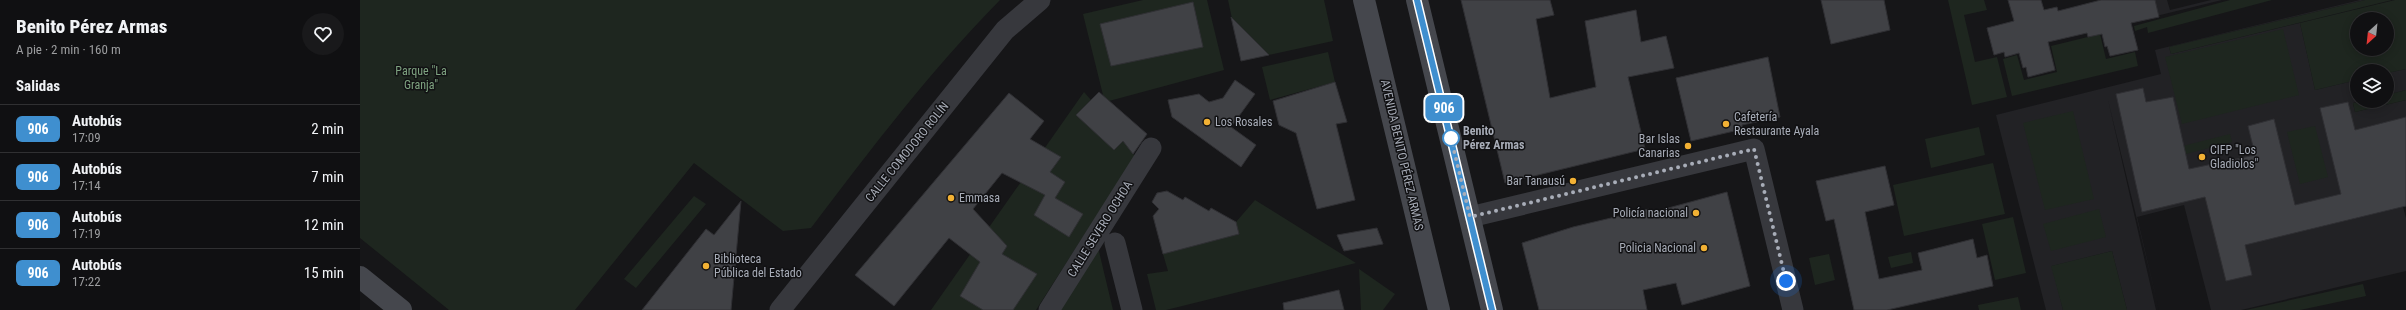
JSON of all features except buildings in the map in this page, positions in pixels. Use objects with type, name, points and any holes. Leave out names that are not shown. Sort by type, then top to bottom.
[{"type":"street","name":"CALLE COMODORO ROLÍN","points":[[780,310],[1005,30],[1040,0]]},
{"type":"street","name":"AVENIDA BENITO PÉREZ ARMAS","points":[[1364,0],[1439,310]]},
{"type":"street","points":[[1417,0],[1492,310]]},
{"type":"street","name":"CALLE SEVERO OCHOA","points":[[1050,310],[1151,148]]},
{"type":"street","points":[[1470,217],[1754,149],[1793,310]]},
{"type":"street","points":[[1115,243],[1132,310]]},
{"type":"street","points":[[360,278],[401,310]]},
{"type":"shaded area","points":[[2148,0],[2167,0],[2170,10],[2211,0],[2222,0],[2152,17]]},
{"type":"shaded area","points":[[2365,0],[2169,47],[2171,54],[2395,0],[2300,23],[2315,90],[2350,82],[2350,108],[2354,108],[2355,112],[2372,108],[2394,108],[2394,103],[2406,100],[2406,117],[2355,130],[2348,102],[2320,108],[2341,194],[2295,205],[2274,120],[2248,126],[2255,155],[2169,174],[2182,141],[2173,97],[2146,102],[2143,88],[2142,212],[2205,197],[2226,281],[2252,275],[2245,245],[2403,207],[2406,218],[2406,271],[2241,310],[2211,310],[2184,205],[2137,217],[2159,310],[2108,100],[2156,310],[2127,310],[2112,251],[2052,266],[2063,310],[2046,310],[1996,115],[2161,74],[2155,50]]},
{"type":"shaded area","points":[[2406,69],[2406,90],[2394,93],[2394,72]]},
{"type":"green space","name":"Parque \"La Granja\"","points":[[360,0],[1000,0],[949,54],[879,140],[811,228],[783,231],[694,163],[575,310],[449,310],[360,238]]},
{"type":"green space","points":[[1143,0],[1207,0],[1224,70],[1109,101],[1103,95],[1083,14]]},
{"type":"green space","points":[[1228,0],[1324,0],[1333,41],[1241,61]]},
{"type":"green space","points":[[1948,0],[1984,0],[1987,10],[1964,15],[1975,62],[1997,57],[2007,97],[1972,105]]},
{"type":"green space","points":[[2230,0],[2272,0],[2148,33],[2147,27],[2135,31],[2134,26]]},
{"type":"green space","points":[[2365,0],[2392,0],[2171,54],[2169,47]]},
{"type":"green space","points":[[2395,0],[2406,0],[2406,69],[2394,72],[2394,64],[2350,64],[2350,82],[2315,90],[2300,23]]},
{"type":"green space","points":[[2283,29],[2299,95],[2182,124],[2165,57]]},
{"type":"green space","points":[[2100,34],[2106,59],[2135,52],[2138,66],[2012,96],[2003,59],[2017,55],[2024,80],[2057,72],[2051,46]]},
{"type":"green space","points":[[1328,52],[1335,82],[1270,100],[1262,67]]},
{"type":"green space","points":[[2406,90],[2406,100],[2394,103],[2394,93]]},
{"type":"green space","points":[[1084,92],[1091,100],[1083,121],[1123,141],[1135,156],[1036,310],[931,310]]},
{"type":"green space","points":[[2354,108],[2372,108],[2355,112]]},
{"type":"green space","points":[[2073,111],[2094,199],[2045,210],[2023,123]]},
{"type":"green space","points":[[2315,126],[2328,177],[2300,184],[2287,132]]},
{"type":"green space","points":[[1979,127],[1985,155],[1931,168],[1925,139]]},
{"type":"green space","points":[[2230,134],[2232,142],[2182,155],[2179,147]]},
{"type":"green space","points":[[1993,163],[2005,214],[1904,236],[1893,185]]},
{"type":"green space","points":[[694,196],[706,204],[636,288],[624,279]]},
{"type":"green space","points":[[1255,200],[1356,263],[1166,310],[1156,310],[1147,274],[1168,271],[1163,254],[1239,234],[1236,222]]},
{"type":"green space","points":[[2099,209],[2106,237],[2051,251],[2043,224]]},
{"type":"green space","points":[[2013,217],[2026,273],[1995,280],[1982,224]]},
{"type":"green space","points":[[1097,243],[1113,310],[1057,310]]},
{"type":"green space","points":[[2112,251],[2127,310],[2063,310],[2051,266]]},
{"type":"green space","points":[[1911,252],[1913,263],[1891,268],[1888,257]]},
{"type":"green space","points":[[1829,254],[1835,280],[1815,285],[1809,258]]},
{"type":"green space","points":[[1359,269],[1395,294],[1383,310],[1361,310]]},
{"type":"green space","points":[[2363,284],[2366,296],[2300,310],[2246,310]]},
{"type":"green space","points":[[2018,297],[2021,310],[1979,310],[1978,305]]},
{"type":"bus line","name":"906","points":[[1417,0],[1492,310]]},
{"type":"place","name":"Los Rosales","points":[[1207,122]]},
{"type":"place","name":"Cafetería Restaurante Ayala","points":[[1726,124]]},
{"type":"place","name":"Benito Pérez Armas","points":[[1451,138]]},
{"type":"place","name":"Bar Islas Canarias","points":[[1688,146]]},
{"type":"place","name":"CIFP \"Los Gladiolos\"","points":[[2202,157]]},
{"type":"place","name":"Bar Tanausú","points":[[1573,181]]},
{"type":"place","name":"Emmasa","points":[[951,198]]},
{"type":"place","name":"Policía nacional","points":[[1696,213]]},
{"type":"place","name":"Policia Nacional","points":[[1704,248]]},
{"type":"place","name":"Biblioteca Pública del Estado","points":[[706,266]]},
{"type":"route","points":[[1451,138],[1470,217],[1754,149],[1786,281]]}]
